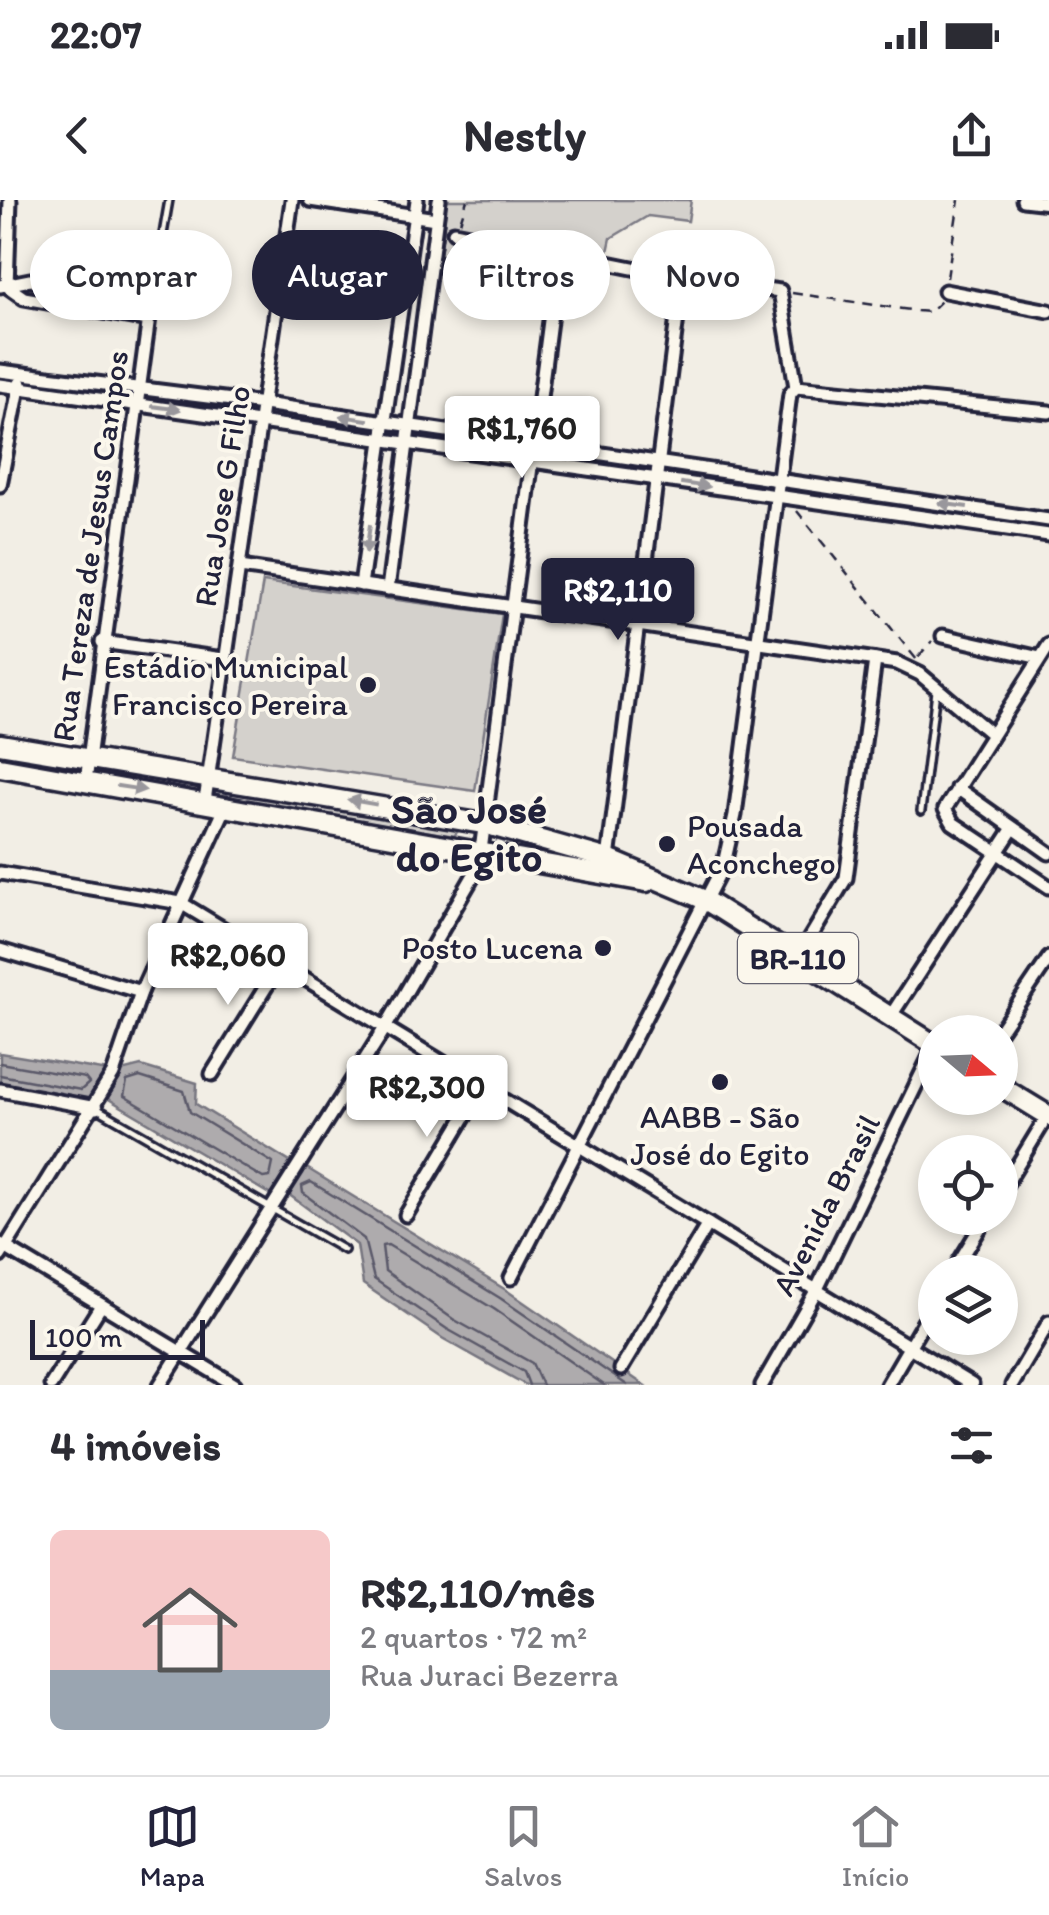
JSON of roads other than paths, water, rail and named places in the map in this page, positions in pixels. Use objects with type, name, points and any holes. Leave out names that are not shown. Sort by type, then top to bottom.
[{"type":"main road","name":"BR-110","points":[[0,744],[484,824],[608,859],[705,900],[918,1035]]},
{"type":"main road","name":"BR-110","points":[[0,766],[657,882]]},
{"type":"main road","points":[[1018,1097],[1048,1115]]},
{"type":"street","points":[[4,286],[10,200]]},
{"type":"street","name":"Rua Jose G Filho","points":[[206,800],[223,659],[262,422],[292,200]]},
{"type":"street","points":[[310,200],[436,219]]},
{"type":"street","points":[[361,585],[417,200]]},
{"type":"street","points":[[388,589],[438,200]]},
{"type":"street","points":[[1023,200],[1049,204]]},
{"type":"street","points":[[4,286],[30,280]]},
{"type":"street","points":[[4,286],[30,299]]},
{"type":"street","points":[[775,290],[780,291],[796,387]]},
{"type":"street","points":[[945,291],[1049,311]]},
{"type":"street","name":"Rua Tereza de Jesus Campos","points":[[86,781],[148,320]]},
{"type":"street","points":[[160,1385],[385,1028],[479,866],[550,320]]},
{"type":"street","points":[[608,859],[676,320]]},
{"type":"street","points":[[0,371],[532,442],[1049,520]]},
{"type":"street","points":[[392,371],[416,376]]},
{"type":"street","points":[[0,485],[21,374]]},
{"type":"street","points":[[0,386],[1049,535]]},
{"type":"street","points":[[796,387],[1049,412]]},
{"type":"street","points":[[512,1278],[724,864],[735,815],[755,642],[780,498],[777,479],[790,394],[796,387]]},
{"type":"street","points":[[240,567],[875,660],[920,674],[990,733]]},
{"type":"street","points":[[943,636],[1040,658]]},
{"type":"street","points":[[102,642],[223,659]]},
{"type":"street","points":[[1049,645],[946,805],[953,822],[1049,887]]},
{"type":"street","points":[[798,958],[846,878],[875,660]]},
{"type":"street","points":[[956,788],[1049,852]]},
{"type":"street","points":[[227,804],[141,992],[113,1074],[96,1108],[2,1249],[235,1385]]},
{"type":"street","points":[[890,1017],[1013,828]]},
{"type":"street","points":[[0,873],[181,903],[972,1385]]},
{"type":"street","points":[[0,950],[141,992]]},
{"type":"street","points":[[1010,1015],[1049,958]]},
{"type":"street","points":[[212,1074],[280,964]]},
{"type":"street","name":"Avenida Brasil","points":[[762,1385],[816,1291],[918,1081]]},
{"type":"street","points":[[406,1215],[483,1086]]},
{"type":"street","points":[[0,1090],[96,1108]]},
{"type":"street","points":[[1018,1164],[1048,1115]]},
{"type":"street","points":[[621,1369],[708,1224]]},
{"type":"street","points":[[51,1385],[100,1307]]},
{"type":"street","points":[[1012,1385],[1049,1322]]},
{"type":"street","points":[[888,1385],[918,1330]]},
{"type":"lane","name":"Rua Tereza de Jesus Campos","points":[[164,230],[169,200]]},
{"type":"lane","points":[[921,811],[936,688]]},
{"type":"lane","points":[[96,1108],[274,1206],[344,1250]]},
{"type":"water","points":[[0,1053],[108,1071],[89,1102],[0,1084]]},
{"type":"water","points":[[141,1066],[197,1083],[196,1104],[290,1162],[271,1195],[107,1098],[121,1071]]},
{"type":"water","points":[[305,1167],[506,1290],[644,1385],[526,1385],[442,1338],[363,1284],[357,1245],[284,1191]]},
{"type":"place","name":"Estádio Municipal Francisco Pereira","points":[[368,685]]},
{"type":"place","name":"Pousada Aconchego","points":[[667,844]]},
{"type":"place","name":"Posto Lucena","points":[[603,948]]},
{"type":"place","name":"AABB - São José do Egito","points":[[720,1082]]},
{"type":"district","name":"São José do Egito","points":[[469,832]]}]
